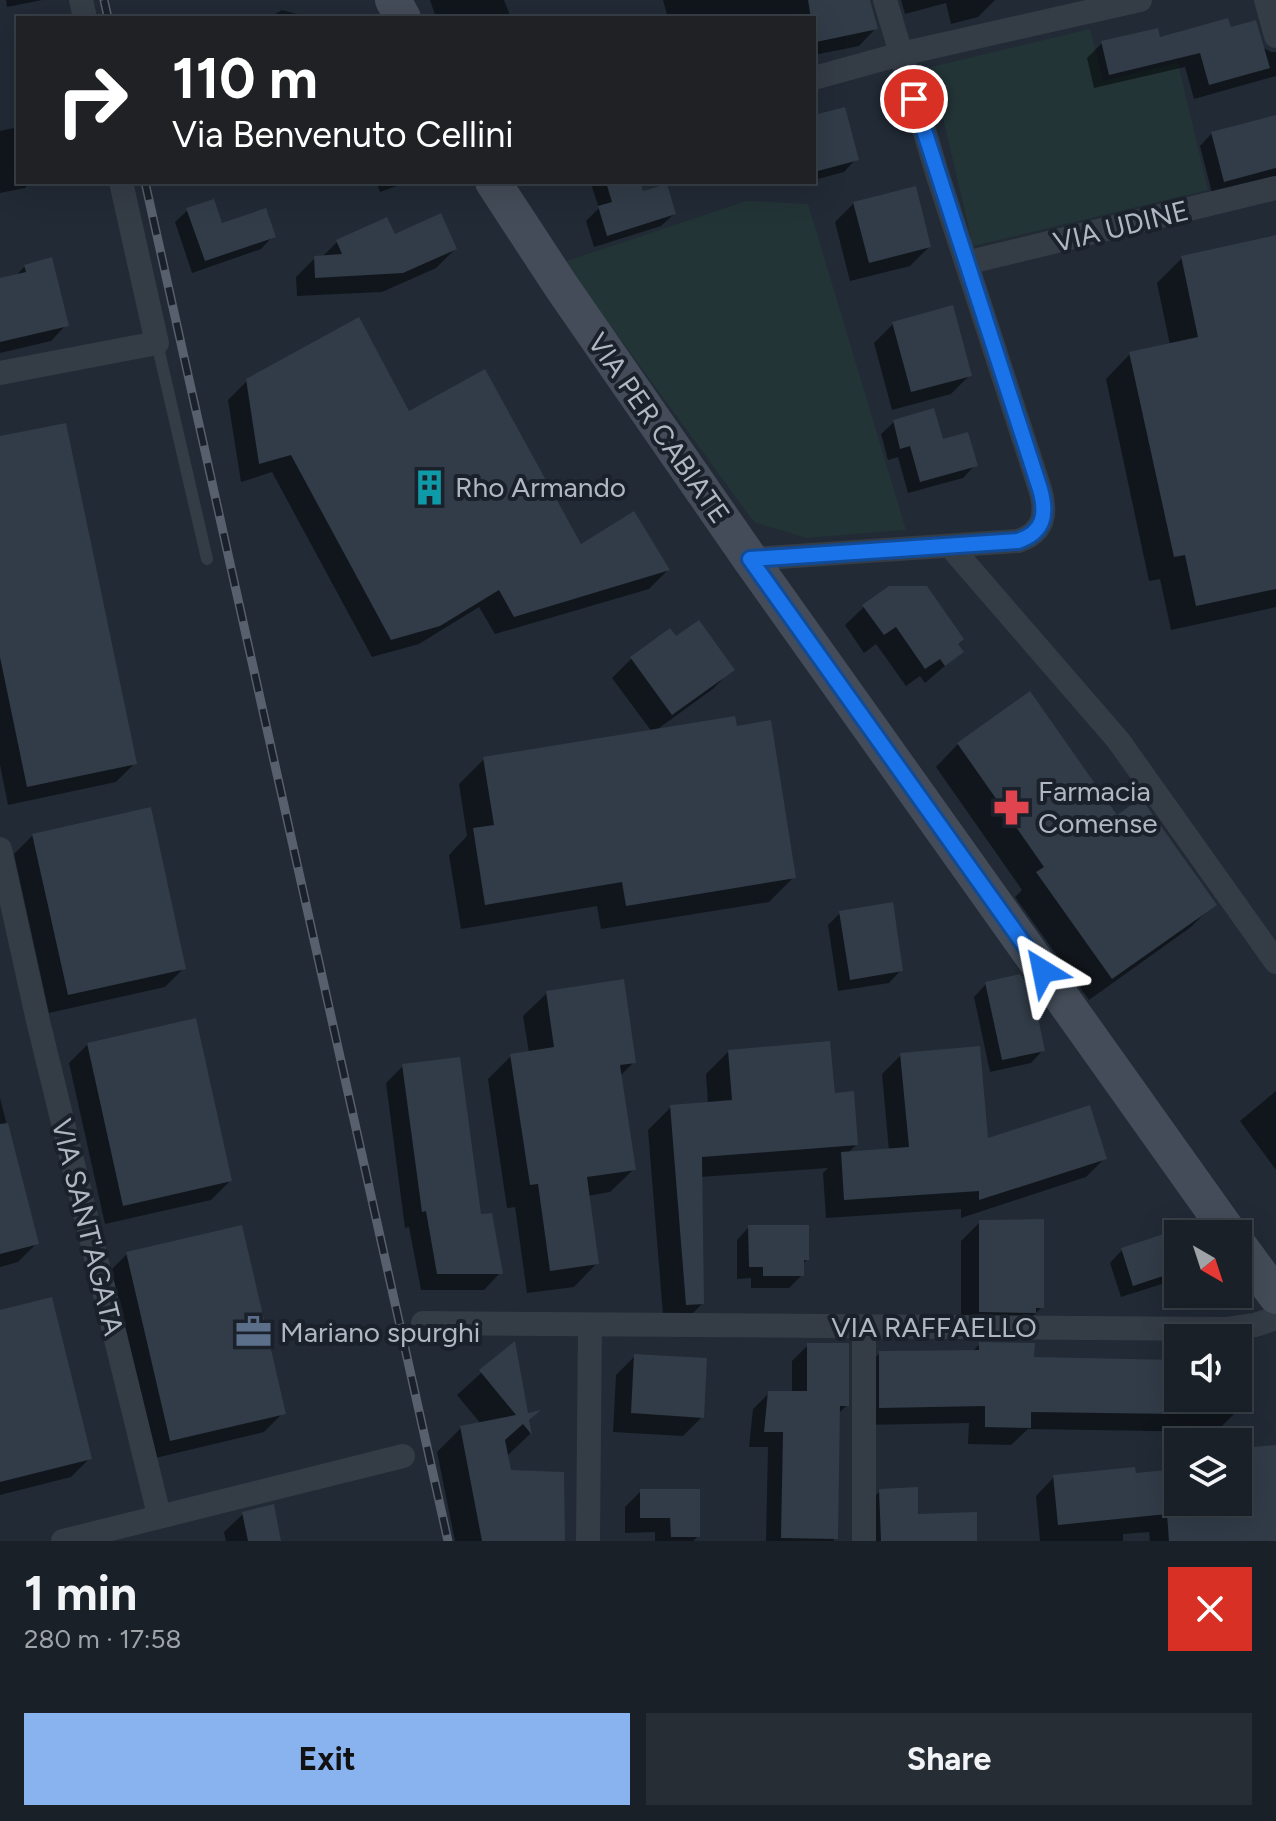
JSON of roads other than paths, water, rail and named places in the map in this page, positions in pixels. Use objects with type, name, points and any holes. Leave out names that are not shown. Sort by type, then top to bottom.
[{"type":"street","points":[[750,559],[1027,538],[1040,527],[1045,514],[1040,489],[937,173],[885,0]]},
{"type":"street","points":[[816,77],[901,54],[1140,0]]},
{"type":"street","points":[[1266,0],[1276,36]]},
{"type":"street","points":[[0,373],[157,343],[121,184]]},
{"type":"street","name":"VIA PER CABIATE","points":[[494,184],[750,559],[1220,1220]]},
{"type":"street","name":"VIA UDINE","points":[[966,263],[1276,188]]},
{"type":"street","points":[[950,546],[1102,721],[1276,962]]},
{"type":"street","name":"VIA SANT'AGATA","points":[[0,849],[10,940],[159,1515]]},
{"type":"street","points":[[1252,1263],[1276,1296]]},
{"type":"street","name":"VIA RAFFAELLO","points":[[423,1323],[1227,1329],[1276,1318]]},
{"type":"street","points":[[588,1541],[590,1325]]},
{"type":"street","points":[[864,1327],[864,1541]]},
{"type":"street","points":[[63,1541],[100,1536],[159,1515],[403,1456]]},
{"type":"lane","points":[[157,343],[207,559]]},
{"type":"railway","points":[[104,0],[108,16]]},
{"type":"railway","points":[[145,184],[448,1541]]},
{"type":"place","name":"Rho Armando","points":[[429,487]]},
{"type":"place","name":"Farmacia Comense","points":[[1012,807]]},
{"type":"place","name":"Mariano spurghi","points":[[254,1332]]}]
